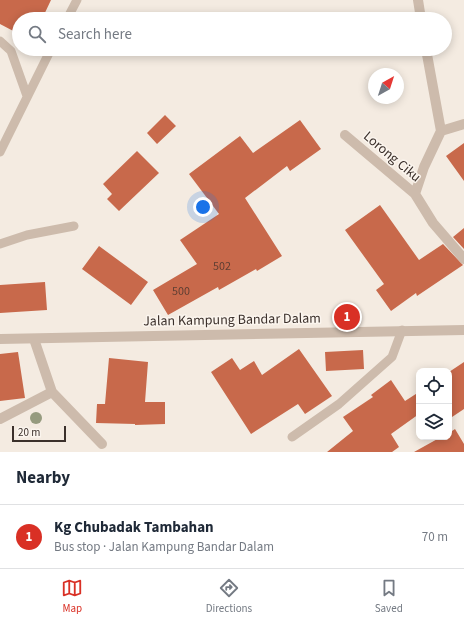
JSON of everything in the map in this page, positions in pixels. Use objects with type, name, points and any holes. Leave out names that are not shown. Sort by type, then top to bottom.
[{"type":"street","points":[[418,0],[420,12]]},
{"type":"street","points":[[415,194],[424,167],[441,131],[427,56]]},
{"type":"street","points":[[441,131],[464,124]]},
{"type":"street","name":"Lorong Ciku","points":[[345,135],[415,194],[433,224],[464,259]]},
{"type":"street","name":"Jalan Kampung Bandar Dalam","points":[[0,339],[402,330],[464,330]]},
{"type":"street","points":[[34,338],[52,392],[102,444]]},
{"type":"street","points":[[0,419],[52,392]]},
{"type":"lane","points":[[71,12],[77,0]]},
{"type":"lane","points":[[0,41],[12,54]]},
{"type":"lane","points":[[13,56],[27,96]]},
{"type":"lane","points":[[0,152],[47,56]]},
{"type":"lane","points":[[0,244],[27,234],[74,226]]},
{"type":"lane","points":[[292,437],[339,404],[392,357],[402,330]]},
{"type":"building","points":[[0,0],[51,0],[45,12],[12,12],[12,30],[0,24]]},
{"type":"building","points":[[165,115],[176,126],[157,144],[147,133]]},
{"type":"building","points":[[300,120],[321,149],[290,171],[287,166],[245,198],[282,256],[257,271],[256,269],[219,290],[218,287],[168,315],[153,290],[197,264],[180,240],[219,214],[189,174],[240,136],[253,153]]},
{"type":"building","points":[[464,143],[464,181],[446,156]]},
{"type":"building","points":[[137,151],[159,173],[119,211],[107,199],[112,194],[103,184]]},
{"type":"building","points":[[380,205],[419,260],[443,244],[463,265],[417,296],[416,293],[391,311],[376,290],[384,284],[345,230]]},
{"type":"building","points":[[464,228],[464,249],[453,237]]},
{"type":"building","points":[[99,246],[148,282],[131,305],[82,269]]},
{"type":"building","points":[[45,282],[47,310],[0,313],[0,285]]},
{"type":"building","points":[[299,349],[332,396],[305,414],[298,404],[251,434],[211,372],[232,358],[240,370],[254,361],[262,375]]},
{"type":"building","points":[[363,350],[364,369],[326,371],[325,352]]},
{"type":"building","points":[[18,352],[25,398],[0,401],[0,354]]},
{"type":"building","points":[[109,358],[148,362],[145,402],[165,402],[165,424],[135,425],[96,423],[97,404],[105,404]]},
{"type":"building","points":[[464,362],[464,409],[452,417],[452,404],[452,370]]},
{"type":"building","points":[[391,380],[405,401],[416,394],[416,416],[391,434],[399,447],[392,452],[327,452],[353,431],[343,417],[373,397],[371,395]]},
{"type":"building","points":[[455,429],[464,444],[464,452],[414,452],[436,440],[452,440],[452,431]]},
{"type":"place","name":"Kg Chubadak Tambahan","points":[[347,317]]}]
